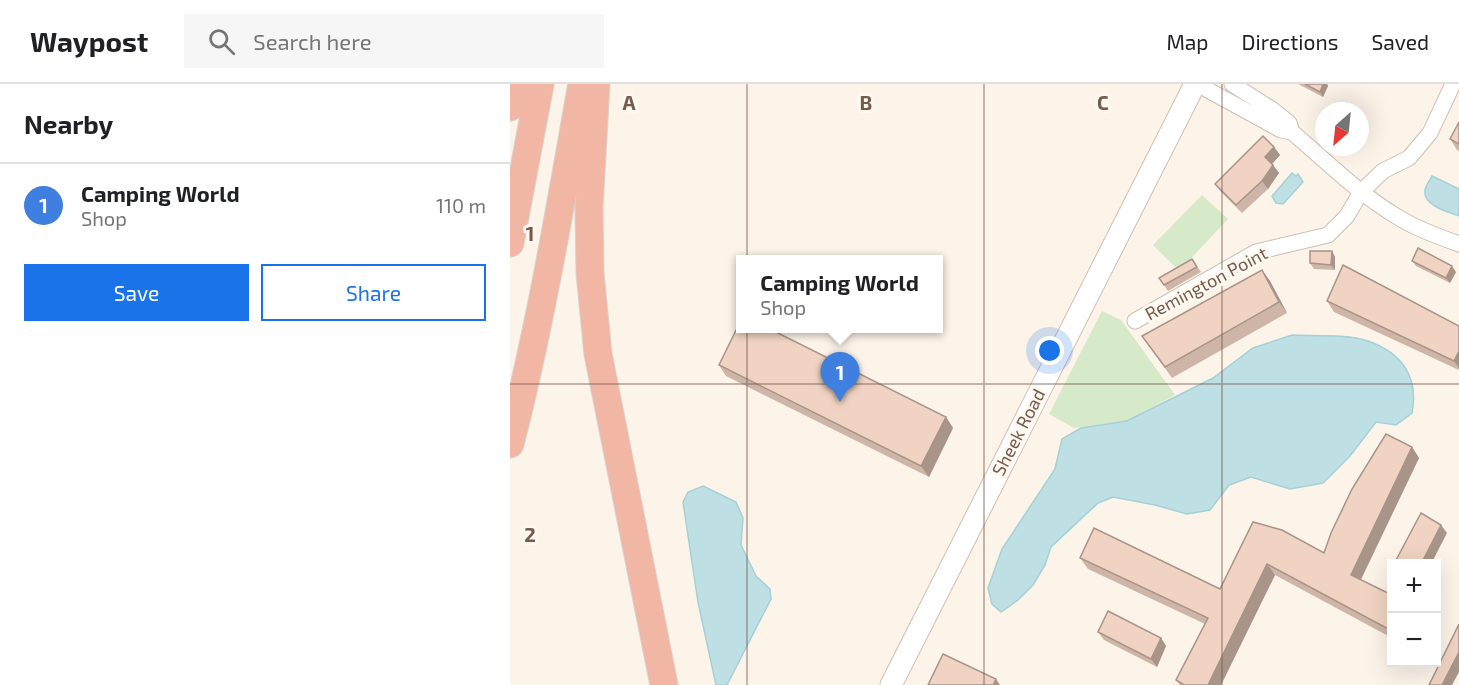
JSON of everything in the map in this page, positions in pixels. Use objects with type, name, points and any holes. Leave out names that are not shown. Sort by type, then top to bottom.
[{"type":"highway","points":[[510,107],[516,84]]},
{"type":"highway","points":[[510,243],[540,84]]},
{"type":"highway","points":[[510,444],[561,206],[582,84]]},
{"type":"highway","points":[[596,84],[589,208],[590,273],[598,354],[664,685]]},
{"type":"street","points":[[1196,84],[1281,130],[1292,132]]},
{"type":"street","name":"Sheek Road","points":[[891,685],[1196,84]]},
{"type":"street","points":[[1232,84],[1289,123],[1292,132],[1361,192],[1396,217],[1459,244]]},
{"type":"street","name":"Remington Point","points":[[1135,321],[1256,252],[1328,235],[1347,216],[1361,192],[1383,171],[1409,158],[1430,133],[1454,84]]},
{"type":"green space","points":[[1202,195],[1228,219],[1179,271],[1153,245]]},
{"type":"green space","points":[[1102,311],[1121,320],[1175,395],[1127,421],[1074,428],[1049,414]]},
{"type":"water","points":[[1292,173],[1296,176],[1298,174],[1303,182],[1283,204],[1276,203],[1272,196]]},
{"type":"water","points":[[1432,176],[1459,189],[1459,216],[1437,207],[1428,200],[1425,190]]},
{"type":"water","points":[[1292,335],[1341,336],[1360,339],[1390,352],[1399,360],[1410,378],[1414,400],[1412,413],[1396,425],[1376,422],[1350,456],[1323,483],[1290,489],[1251,477],[1229,485],[1210,510],[1187,514],[1113,497],[1098,503],[1051,547],[1045,565],[1033,585],[1018,600],[1001,612],[992,604],[988,588],[1002,549],[1055,469],[1062,439],[1081,428],[1127,421],[1213,378],[1253,348]]},
{"type":"water","points":[[703,486],[736,502],[743,518],[741,545],[756,576],[770,589],[771,599],[727,685],[716,685],[698,602],[683,502],[688,492]]},
{"type":"building","points":[[1305,84],[1323,84],[1320,92]]},
{"type":"building","points":[[1459,122],[1459,144],[1450,139]]},
{"type":"building","points":[[1263,136],[1274,147],[1265,157],[1273,165],[1262,181],[1236,205],[1215,184]]},
{"type":"building","points":[[1418,248],[1452,266],[1446,278],[1412,261]]},
{"type":"building","points":[[1310,251],[1332,251],[1331,265],[1310,263]]},
{"type":"building","points":[[1192,259],[1197,267],[1164,285],[1159,278]]},
{"type":"building","points":[[1343,265],[1459,326],[1459,351],[1454,361],[1327,301]]},
{"type":"building","points":[[1262,270],[1279,302],[1165,367],[1142,336]]},
{"type":"building","points":[[736,330],[736,333],[778,333],[946,417],[921,466],[719,365]]},
{"type":"building","points":[[1386,434],[1412,447],[1351,575],[1387,593],[1387,628],[1267,564],[1208,685],[1184,685],[1176,680],[1208,618],[1080,558],[1094,528],[1220,589],[1253,522],[1282,530],[1324,553],[1352,489]]},
{"type":"building","points":[[1421,513],[1441,525],[1424,559],[1397,559]]},
{"type":"building","points":[[1108,611],[1161,638],[1151,659],[1098,632]]},
{"type":"building","points":[[1459,624],[1459,652],[1442,685],[1429,685],[1438,667],[1441,667],[1441,661]]},
{"type":"building","points":[[943,654],[996,679],[993,685],[928,685]]},
{"type":"place","name":"Camping World","points":[[840,402]]}]
